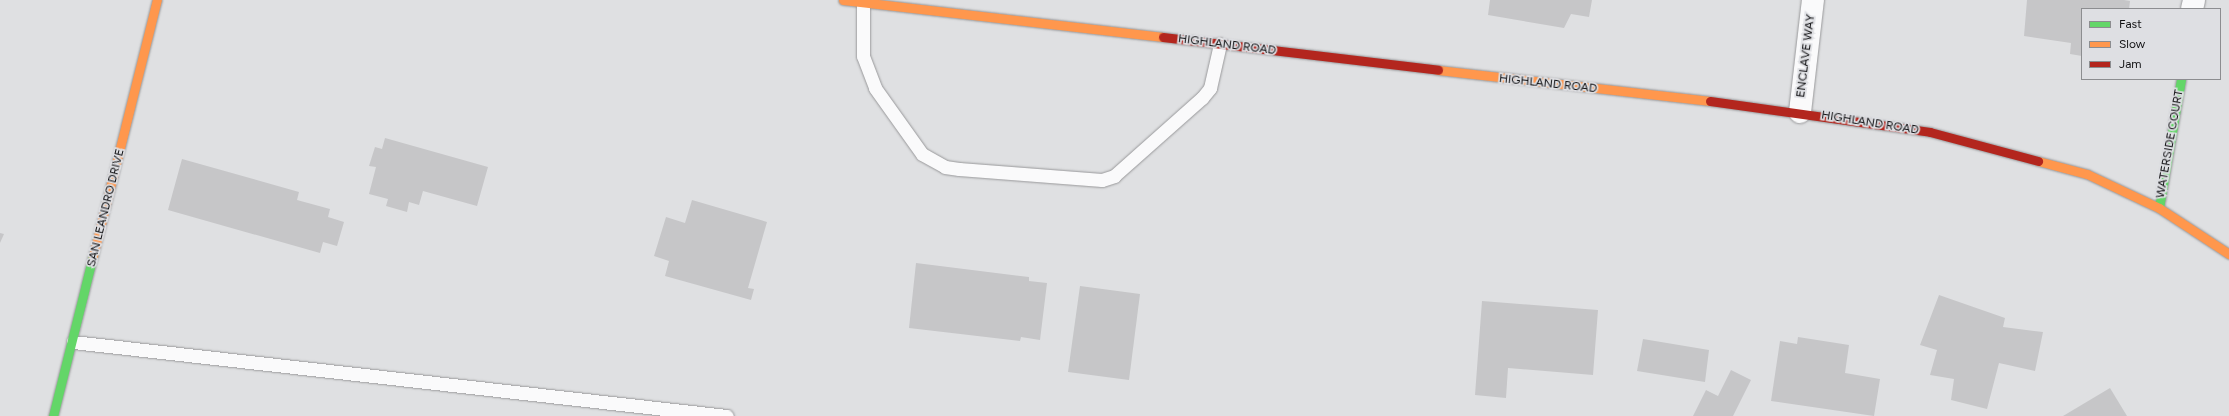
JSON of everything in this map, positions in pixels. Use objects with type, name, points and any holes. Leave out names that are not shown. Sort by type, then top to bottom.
[{"type":"street","name":"SAN LEANDRO DRIVE","points":[[53,416],[73,342],[157,0]]},
{"type":"street","name":"HIGHLAND ROAD","points":[[843,0],[1800,112],[1930,132],[2020,154],[2087,174],[2159,208],[2229,254]]},
{"type":"street","name":"ENCLAVE WAY","points":[[1800,112],[1813,0]]},
{"type":"street","name":"WATERSIDE COURT","points":[[2159,208],[2181,80]]},
{"type":"lane","points":[[863,3],[863,56],[875,88],[922,154],[945,167],[958,169],[1102,180],[1114,176],[1202,98],[1210,88],[1220,44]]},
{"type":"lane","points":[[73,342],[727,416]]},
{"type":"building","points":[[1490,0],[1592,0],[1589,17],[1571,14],[1564,28],[1488,15]]},
{"type":"building","points":[[2027,0],[2130,1],[2129,8],[2081,8],[2081,56],[2070,54],[2071,43],[2024,36]]},
{"type":"building","points":[[385,138],[488,167],[477,206],[423,191],[419,205],[409,202],[407,212],[386,206],[388,199],[369,194],[376,167],[369,166],[375,147],[382,149]]},
{"type":"building","points":[[182,159],[299,192],[297,200],[330,209],[328,217],[344,222],[337,246],[323,242],[320,253],[168,210]]},
{"type":"building","points":[[692,200],[767,222],[748,288],[754,289],[751,300],[665,276],[669,261],[654,256],[666,217],[685,223]]},
{"type":"building","points":[[0,233],[4,234],[0,243]]},
{"type":"building","points":[[916,263],[1029,277],[1029,281],[1047,283],[1040,340],[1021,337],[1020,341],[909,328]]},
{"type":"building","points":[[1080,286],[1140,294],[1129,380],[1068,372]]},
{"type":"building","points":[[1939,295],[2005,318],[2003,327],[2043,332],[2035,371],[1999,363],[1987,409],[1951,400],[1954,379],[1930,375],[1937,350],[1920,345]]},
{"type":"building","points":[[1482,301],[1598,310],[1593,375],[1508,368],[1506,398],[1475,395]]},
{"type":"building","points":[[1798,337],[1849,345],[1845,373],[1880,379],[1874,416],[1771,401],[1780,341],[1797,344]]},
{"type":"building","points":[[1643,339],[1709,350],[1705,382],[1637,371]]},
{"type":"building","points":[[1731,370],[1751,380],[1733,416],[1693,416],[1706,390],[1718,396]]},
{"type":"building","points":[[2110,388],[2127,416],[2063,416]]},
{"type":"traffic: fast","points":[[2159,208],[2181,80]]},
{"type":"traffic: fast","points":[[53,416],[93,256]]},
{"type":"traffic: slow","points":[[93,256],[157,0]]},
{"type":"traffic: slow","points":[[843,0],[1163,37]]},
{"type":"traffic: slow","points":[[1438,70],[1710,101]]},
{"type":"traffic: slow","points":[[2038,161],[2087,174],[2159,208],[2229,254]]},
{"type":"traffic: jam","points":[[1163,37],[1438,70]]},
{"type":"traffic: jam","points":[[1710,101],[1930,132],[2038,161]]}]
